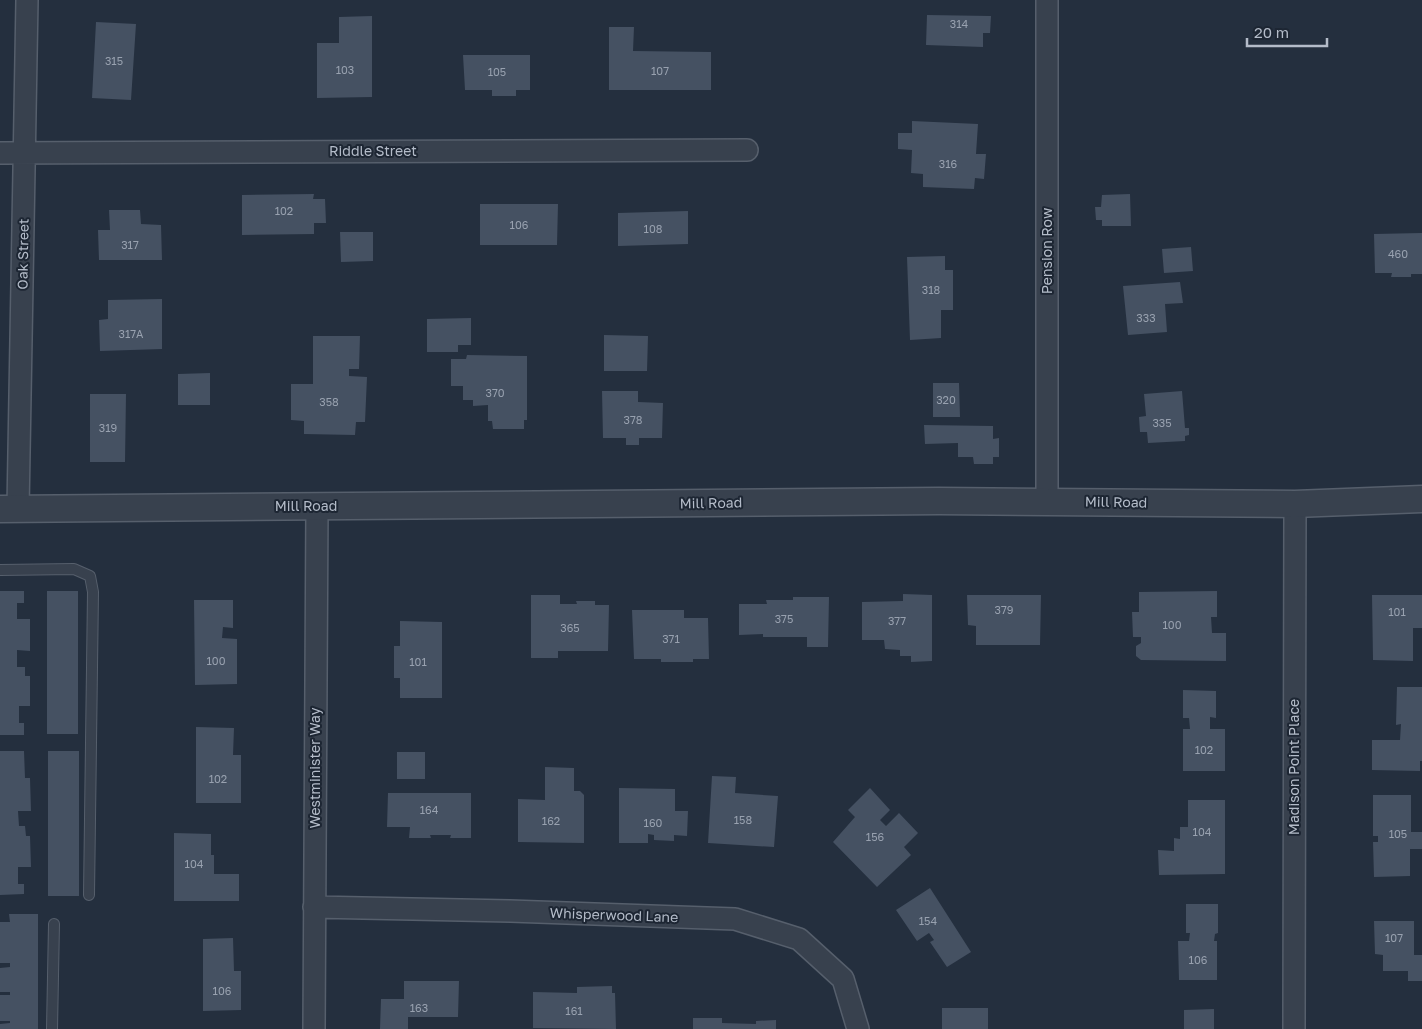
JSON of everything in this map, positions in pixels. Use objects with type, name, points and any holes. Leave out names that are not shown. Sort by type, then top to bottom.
[{"type":"street","name":"Oak Street","points":[[9,509],[25,153],[27,0]]},
{"type":"street","name":"Pension Row","points":[[1047,0],[1047,502]]},
{"type":"street","name":"Riddle Street","points":[[0,153],[747,150]]},
{"type":"street","name":"Mill Road","points":[[9,509],[929,501],[1295,504],[1422,499]]},
{"type":"street","name":"Madison Point Place","points":[[1294,1029],[1295,504]]},
{"type":"street","name":"Westminister Way","points":[[314,1029],[317,506]]},
{"type":"street","name":"Whisperwood Lane","points":[[314,908],[510,911],[735,919],[799,939],[843,979],[858,1029]]},
{"type":"lane","points":[[0,570],[74,569],[90,576],[94,592],[89,895]]},
{"type":"lane","points":[[52,1029],[54,924]]},
{"type":"building","points":[[927,15],[991,16],[990,33],[983,33],[983,47],[926,45]]},
{"type":"building","points":[[372,16],[372,97],[317,98],[317,43],[339,43],[339,17]]},
{"type":"building","points":[[96,22],[136,24],[131,100],[92,98]]},
{"type":"building","points":[[609,27],[634,27],[633,51],[711,52],[711,90],[609,90]]},
{"type":"building","points":[[463,55],[530,55],[530,90],[516,90],[516,96],[492,96],[492,90],[465,90]]},
{"type":"building","points":[[912,121],[978,124],[976,154],[986,154],[984,179],[975,178],[974,189],[923,187],[923,174],[911,173],[912,150],[898,149],[898,133],[912,133]]},
{"type":"building","points":[[314,194],[313,199],[325,199],[326,223],[314,223],[314,234],[242,235],[242,195]]},
{"type":"building","points":[[1130,194],[1131,226],[1102,226],[1102,220],[1096,220],[1095,207],[1101,207],[1102,195]]},
{"type":"building","points":[[480,204],[558,204],[557,245],[480,245]]},
{"type":"building","points":[[109,210],[140,210],[141,224],[161,225],[162,260],[99,260],[98,230],[110,230]]},
{"type":"building","points":[[688,211],[688,244],[618,246],[618,213]]},
{"type":"building","points":[[340,232],[373,232],[373,261],[341,262]]},
{"type":"building","points":[[1422,233],[1422,274],[1411,274],[1411,277],[1391,277],[1392,273],[1375,273],[1374,234]]},
{"type":"building","points":[[1191,247],[1193,271],[1164,273],[1162,249]]},
{"type":"building","points":[[945,256],[945,270],[953,270],[953,310],[941,310],[941,338],[910,340],[907,257]]},
{"type":"building","points":[[1180,282],[1183,303],[1165,304],[1167,332],[1128,335],[1123,286]]},
{"type":"building","points":[[162,299],[162,349],[100,351],[99,320],[108,319],[108,300]]},
{"type":"building","points":[[471,318],[471,345],[458,345],[458,352],[427,352],[427,319]]},
{"type":"building","points":[[604,335],[648,336],[647,371],[604,371]]},
{"type":"building","points":[[313,336],[360,336],[359,369],[349,369],[349,376],[367,377],[365,422],[356,422],[355,435],[304,434],[304,421],[291,420],[291,384],[313,384]]},
{"type":"building","points":[[467,355],[527,356],[527,420],[524,420],[524,429],[493,429],[492,421],[488,421],[488,405],[473,406],[473,400],[463,400],[463,386],[451,386],[451,359],[466,359]]},
{"type":"building","points":[[210,373],[210,405],[178,405],[178,374]]},
{"type":"building","points":[[933,383],[959,383],[960,417],[933,417]]},
{"type":"building","points":[[602,391],[638,391],[638,402],[663,403],[662,438],[639,438],[639,445],[626,445],[626,438],[603,438]]},
{"type":"building","points":[[1182,391],[1185,428],[1189,428],[1189,435],[1185,436],[1185,441],[1148,443],[1147,432],[1140,432],[1139,417],[1146,416],[1144,394]]},
{"type":"building","points":[[90,394],[126,394],[125,462],[90,462]]},
{"type":"building","points":[[924,425],[993,426],[993,439],[999,438],[999,457],[993,457],[993,464],[974,464],[973,457],[958,457],[958,443],[925,444]]},
{"type":"building","points":[[0,591],[24,591],[24,603],[17,603],[17,619],[30,619],[30,651],[17,650],[17,667],[25,667],[25,676],[30,676],[30,706],[19,706],[19,723],[24,723],[24,735],[0,735]]},
{"type":"building","points":[[47,591],[78,591],[78,734],[47,734]]},
{"type":"building","points":[[1217,591],[1217,617],[1211,617],[1212,633],[1226,633],[1226,661],[1141,660],[1136,656],[1136,646],[1141,643],[1141,637],[1133,637],[1132,612],[1139,612],[1139,592]]},
{"type":"building","points":[[903,594],[932,595],[932,661],[911,662],[911,656],[900,656],[900,650],[885,649],[884,640],[862,640],[862,602],[903,601]]},
{"type":"building","points":[[531,595],[560,595],[560,604],[577,604],[576,601],[595,601],[595,605],[609,605],[608,651],[558,651],[558,658],[531,658]]},
{"type":"building","points":[[967,595],[1041,595],[1040,645],[976,645],[976,626],[968,625]]},
{"type":"building","points":[[1372,595],[1422,595],[1422,628],[1413,628],[1413,661],[1373,660]]},
{"type":"building","points":[[793,597],[829,597],[828,647],[807,647],[807,637],[763,637],[763,634],[739,635],[739,604],[767,604],[766,600],[793,600]]},
{"type":"building","points":[[194,600],[233,600],[233,628],[223,627],[222,638],[237,639],[237,684],[195,685]]},
{"type":"building","points":[[632,610],[684,610],[684,618],[708,618],[709,659],[693,659],[693,662],[661,662],[661,659],[634,659]]},
{"type":"building","points":[[400,621],[442,622],[442,698],[400,698],[400,678],[394,678],[394,646],[400,646]]},
{"type":"building","points":[[1397,687],[1422,687],[1422,761],[1420,761],[1420,771],[1372,770],[1372,740],[1400,740],[1401,724],[1396,725]]},
{"type":"building","points":[[1183,690],[1216,691],[1216,718],[1210,717],[1210,729],[1225,729],[1225,771],[1183,771],[1183,729],[1190,729],[1189,718],[1183,718]]},
{"type":"building","points":[[196,727],[234,728],[233,755],[241,755],[241,803],[196,803]]},
{"type":"building","points":[[0,751],[24,751],[25,778],[30,778],[31,811],[18,811],[19,826],[25,826],[26,836],[30,836],[31,867],[18,867],[18,884],[24,884],[24,894],[0,895]]},
{"type":"building","points":[[48,751],[79,751],[79,896],[48,896]]},
{"type":"building","points":[[397,752],[425,752],[425,779],[397,779]]},
{"type":"building","points":[[545,767],[574,768],[574,791],[580,791],[584,795],[584,843],[518,842],[518,799],[545,800]]},
{"type":"building","points":[[712,776],[736,777],[735,793],[778,796],[774,847],[708,843]]},
{"type":"building","points":[[619,788],[675,789],[675,811],[688,811],[687,836],[674,835],[674,841],[654,840],[654,835],[648,834],[648,843],[619,843]]},
{"type":"building","points":[[870,788],[890,810],[880,820],[886,826],[899,813],[918,833],[904,847],[911,855],[877,887],[833,842],[855,817],[848,810]]},
{"type":"building","points":[[388,793],[471,793],[471,838],[450,838],[451,835],[430,835],[431,838],[409,838],[410,827],[387,827]]},
{"type":"building","points":[[1373,795],[1411,795],[1411,832],[1422,832],[1422,849],[1410,849],[1410,876],[1374,877],[1373,842],[1378,842],[1378,836],[1373,836]]},
{"type":"building","points":[[1188,800],[1225,800],[1225,874],[1159,875],[1158,850],[1174,851],[1174,838],[1180,839],[1180,827],[1188,827]]},
{"type":"building","points":[[174,833],[211,834],[211,855],[214,855],[214,874],[239,874],[239,901],[174,901]]},
{"type":"building","points":[[930,888],[971,952],[947,967],[930,942],[934,940],[929,933],[917,941],[896,910]]},
{"type":"building","points":[[1186,904],[1218,904],[1218,933],[1215,934],[1214,941],[1217,941],[1217,980],[1179,980],[1178,941],[1189,941],[1190,933],[1186,933]]},
{"type":"building","points":[[9,914],[38,914],[38,1029],[0,1029],[0,1024],[10,1023],[10,1021],[0,1021],[0,995],[10,995],[10,992],[0,992],[0,968],[10,967],[10,963],[0,963],[0,922],[10,922]]},
{"type":"building","points":[[1374,921],[1414,921],[1414,955],[1422,955],[1422,981],[1408,981],[1408,971],[1383,971],[1383,955],[1375,954]]},
{"type":"building","points":[[233,938],[234,971],[241,971],[241,1010],[203,1011],[203,939]]},
{"type":"building","points":[[404,981],[459,981],[458,1017],[408,1017],[408,1029],[380,1029],[381,999],[404,999]]},
{"type":"building","points":[[612,986],[612,993],[615,993],[616,1029],[533,1028],[533,992],[577,993],[577,987]]},
{"type":"building","points":[[942,1008],[988,1008],[988,1029],[942,1029]]},
{"type":"building","points":[[1214,1009],[1214,1029],[1184,1029],[1184,1010]]},
{"type":"building","points":[[693,1018],[722,1018],[722,1023],[756,1024],[756,1021],[776,1020],[776,1029],[693,1029]]}]
